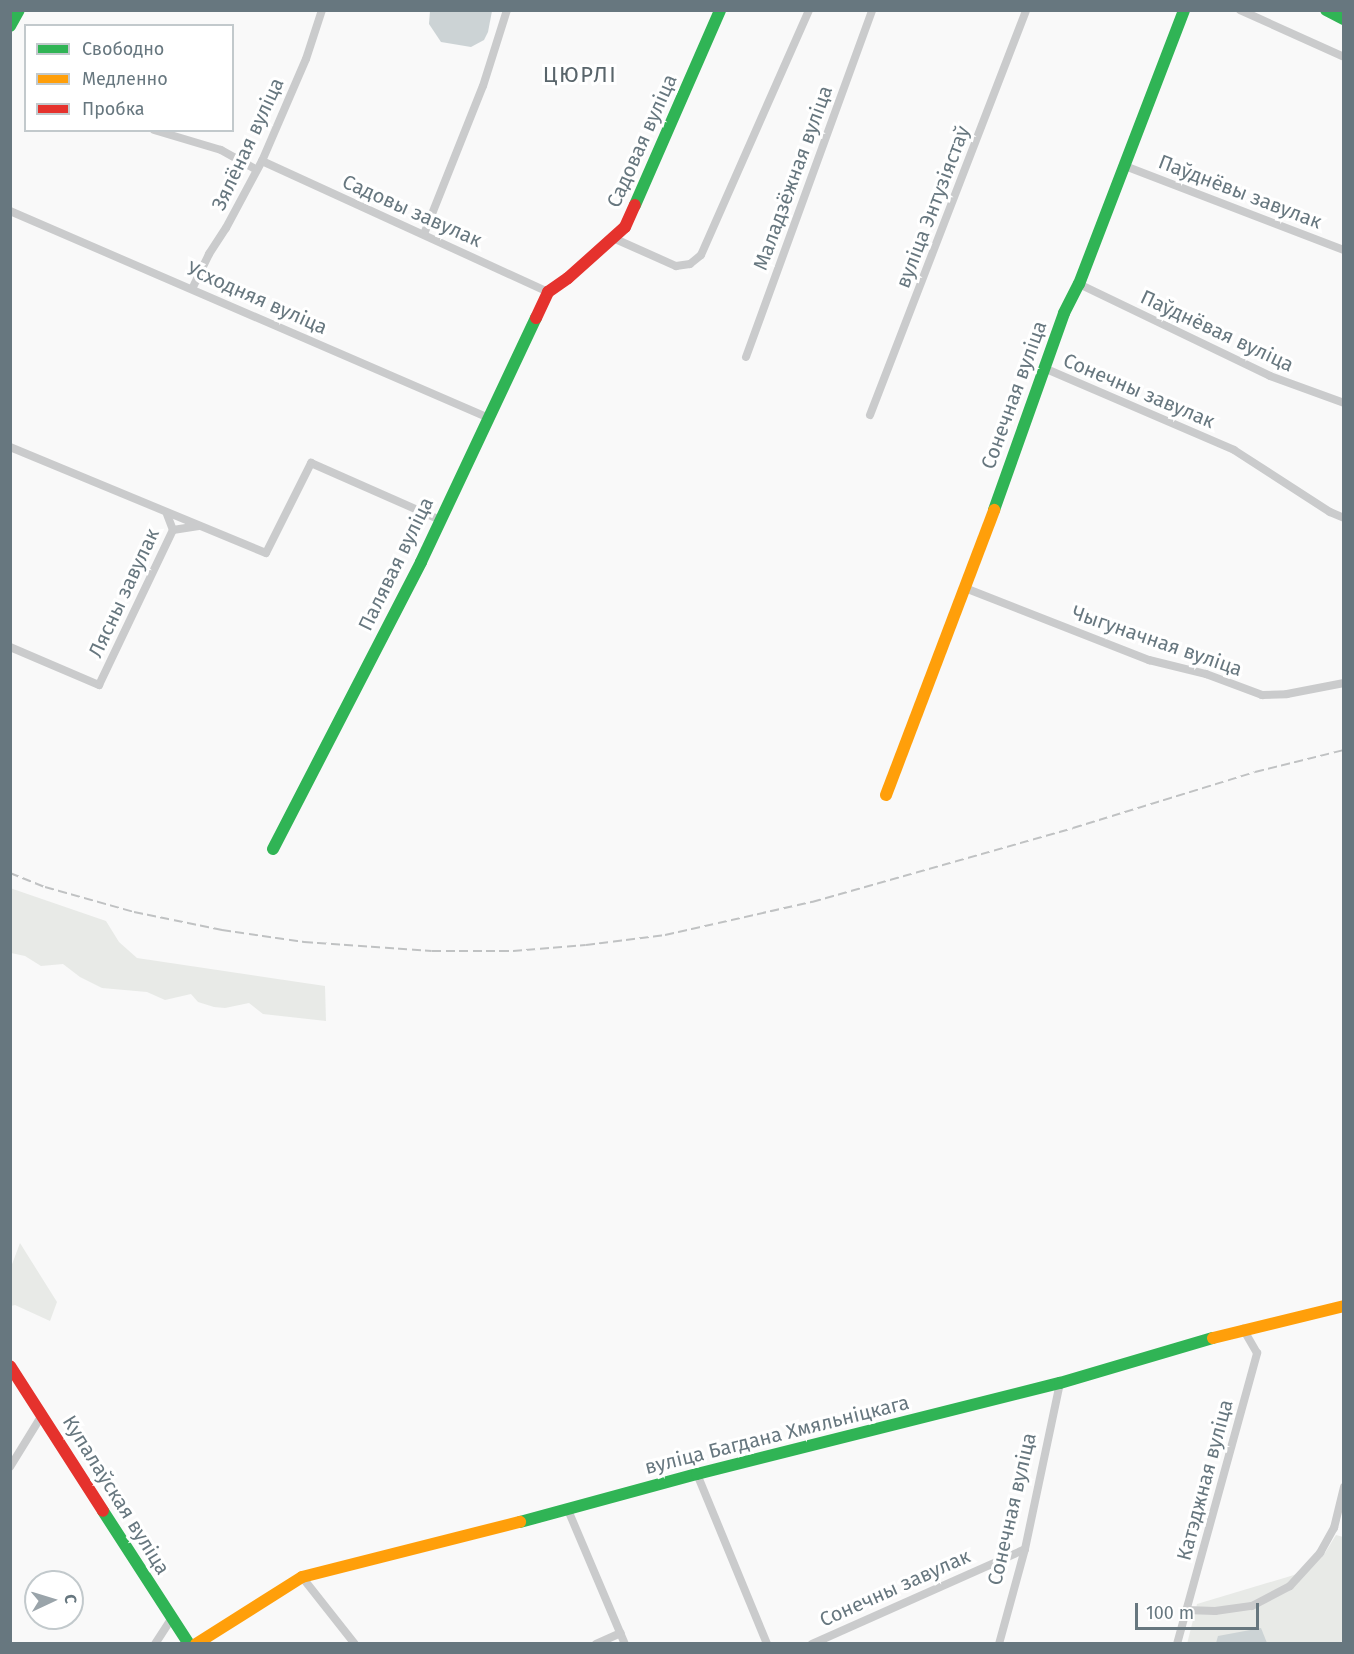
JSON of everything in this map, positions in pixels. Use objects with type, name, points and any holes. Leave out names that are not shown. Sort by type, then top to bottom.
[{"type":"street","points":[[10,26],[19,10]]},
{"type":"street","name":"Зялёная вуліца","points":[[192,288],[255,169],[262,161],[306,59],[322,10]]},
{"type":"street","points":[[424,234],[483,86],[507,10]]},
{"type":"street","name":"Садовая вуліца","points":[[548,292],[625,226],[720,10]]},
{"type":"street","points":[[613,238],[676,266],[690,264],[702,255],[809,10]]},
{"type":"street","name":"Маладзёжная вуліца","points":[[746,357],[872,10]]},
{"type":"street","name":"вуліца Энтузіястаў","points":[[870,416],[1026,10]]},
{"type":"street","name":"Сонечная вуліца","points":[[886,795],[965,588],[1064,313],[1079,284],[1125,166],[1161,64],[1184,10]]},
{"type":"street","points":[[1240,10],[1344,57]]},
{"type":"street","points":[[1326,10],[1344,19]]},
{"type":"street","points":[[161,132],[221,150],[255,169]]},
{"type":"street","name":"Садовы завулак","points":[[262,161],[548,292]]},
{"type":"street","name":"Паўднёвы завулак","points":[[1125,166],[1344,250]]},
{"type":"street","name":"Усходняя вуліца","points":[[10,211],[489,418]]},
{"type":"street","name":"Паўднёвая вуліца","points":[[1079,284],[1270,376],[1344,403]]},
{"type":"street","name":"Палявая вуліца","points":[[273,849],[440,520],[548,292]]},
{"type":"street","name":"Сонечны завулак","points":[[1044,368],[1221,444],[1344,518]]},
{"type":"street","points":[[10,447],[167,514],[202,525],[266,554],[311,463],[440,520]]},
{"type":"street","name":"Лясны завулак","points":[[10,647],[99,685],[173,530],[167,514]]},
{"type":"street","points":[[173,530],[202,525]]},
{"type":"street","name":"Чыгуначная вуліца","points":[[965,588],[1149,660],[1206,674],[1262,695],[1287,694],[1344,683]]},
{"type":"street","name":"вуліца Багдана Хмяльніцкага","points":[[196,1644],[302,1577],[1060,1383],[1243,1329],[1344,1306]]},
{"type":"street","name":"Катэджная вуліца","points":[[1177,1644],[1257,1353],[1243,1329]]},
{"type":"street","name":"Купалаўская вуліца","points":[[10,1366],[189,1644]]},
{"type":"street","name":"Сонечная вуліца","points":[[999,1644],[1025,1548],[1060,1383]]},
{"type":"street","points":[[10,1467],[42,1415]]},
{"type":"street","points":[[698,1474],[767,1644]]},
{"type":"street","points":[[1186,1610],[1215,1611],[1252,1606],[1290,1586],[1320,1553],[1334,1528],[1344,1487]]},
{"type":"street","points":[[568,1510],[625,1644]]},
{"type":"street","points":[[1334,1528],[1344,1530]]},
{"type":"street","name":"Сонечны завулак","points":[[812,1644],[1025,1548]]},
{"type":"street","points":[[302,1577],[355,1644]]},
{"type":"street","points":[[155,1644],[172,1618]]},
{"type":"street","points":[[597,1644],[621,1633]]},
{"type":"shaded area","points":[[430,11],[492,11],[484,40],[471,47],[441,42],[429,24]]},
{"type":"shaded area","points":[[10,888],[106,921],[119,942],[137,958],[325,986],[326,1021],[263,1014],[249,1003],[225,1008],[214,1007],[198,1002],[191,994],[165,1000],[147,992],[102,988],[80,977],[63,964],[41,966],[25,956],[11,953]]},
{"type":"shaded area","points":[[20,1243],[57,1302],[50,1321],[15,1305],[11,1306],[11,1267]]},
{"type":"shaded area","points":[[1336,1535],[1343,1537],[1343,1643],[1187,1644],[1197,1604],[1294,1575],[1323,1556]]},
{"type":"shaded area","points":[[1261,1628],[1267,1643],[1216,1643],[1218,1636]]},
{"type":"railway","points":[[10,873],[45,887],[134,912],[222,930],[304,942],[432,951],[513,951],[586,945],[665,935],[812,902],[1073,828],[1255,772],[1344,750]]},
{"type":"traffic: fast","points":[[10,26],[19,10]]},
{"type":"traffic: fast","points":[[635,205],[720,10]]},
{"type":"traffic: fast","points":[[994,510],[1064,313],[1079,284],[1184,10]]},
{"type":"traffic: fast","points":[[1326,10],[1344,19]]},
{"type":"traffic: fast","points":[[273,849],[421,562],[536,318]]},
{"type":"traffic: fast","points":[[520,1522],[697,1474],[1060,1383],[1213,1338]]},
{"type":"traffic: fast","points":[[103,1511],[189,1644]]},
{"type":"traffic: slow","points":[[886,795],[994,510]]},
{"type":"traffic: slow","points":[[1213,1338],[1344,1306]]},
{"type":"traffic: slow","points":[[196,1644],[302,1577],[520,1522]]},
{"type":"traffic: jam","points":[[536,318],[548,292],[568,278],[625,227],[635,205]]},
{"type":"traffic: jam","points":[[10,1366],[103,1511]]},
{"type":"district","name":"ЦЮРЛІ","points":[[580,75]]}]
